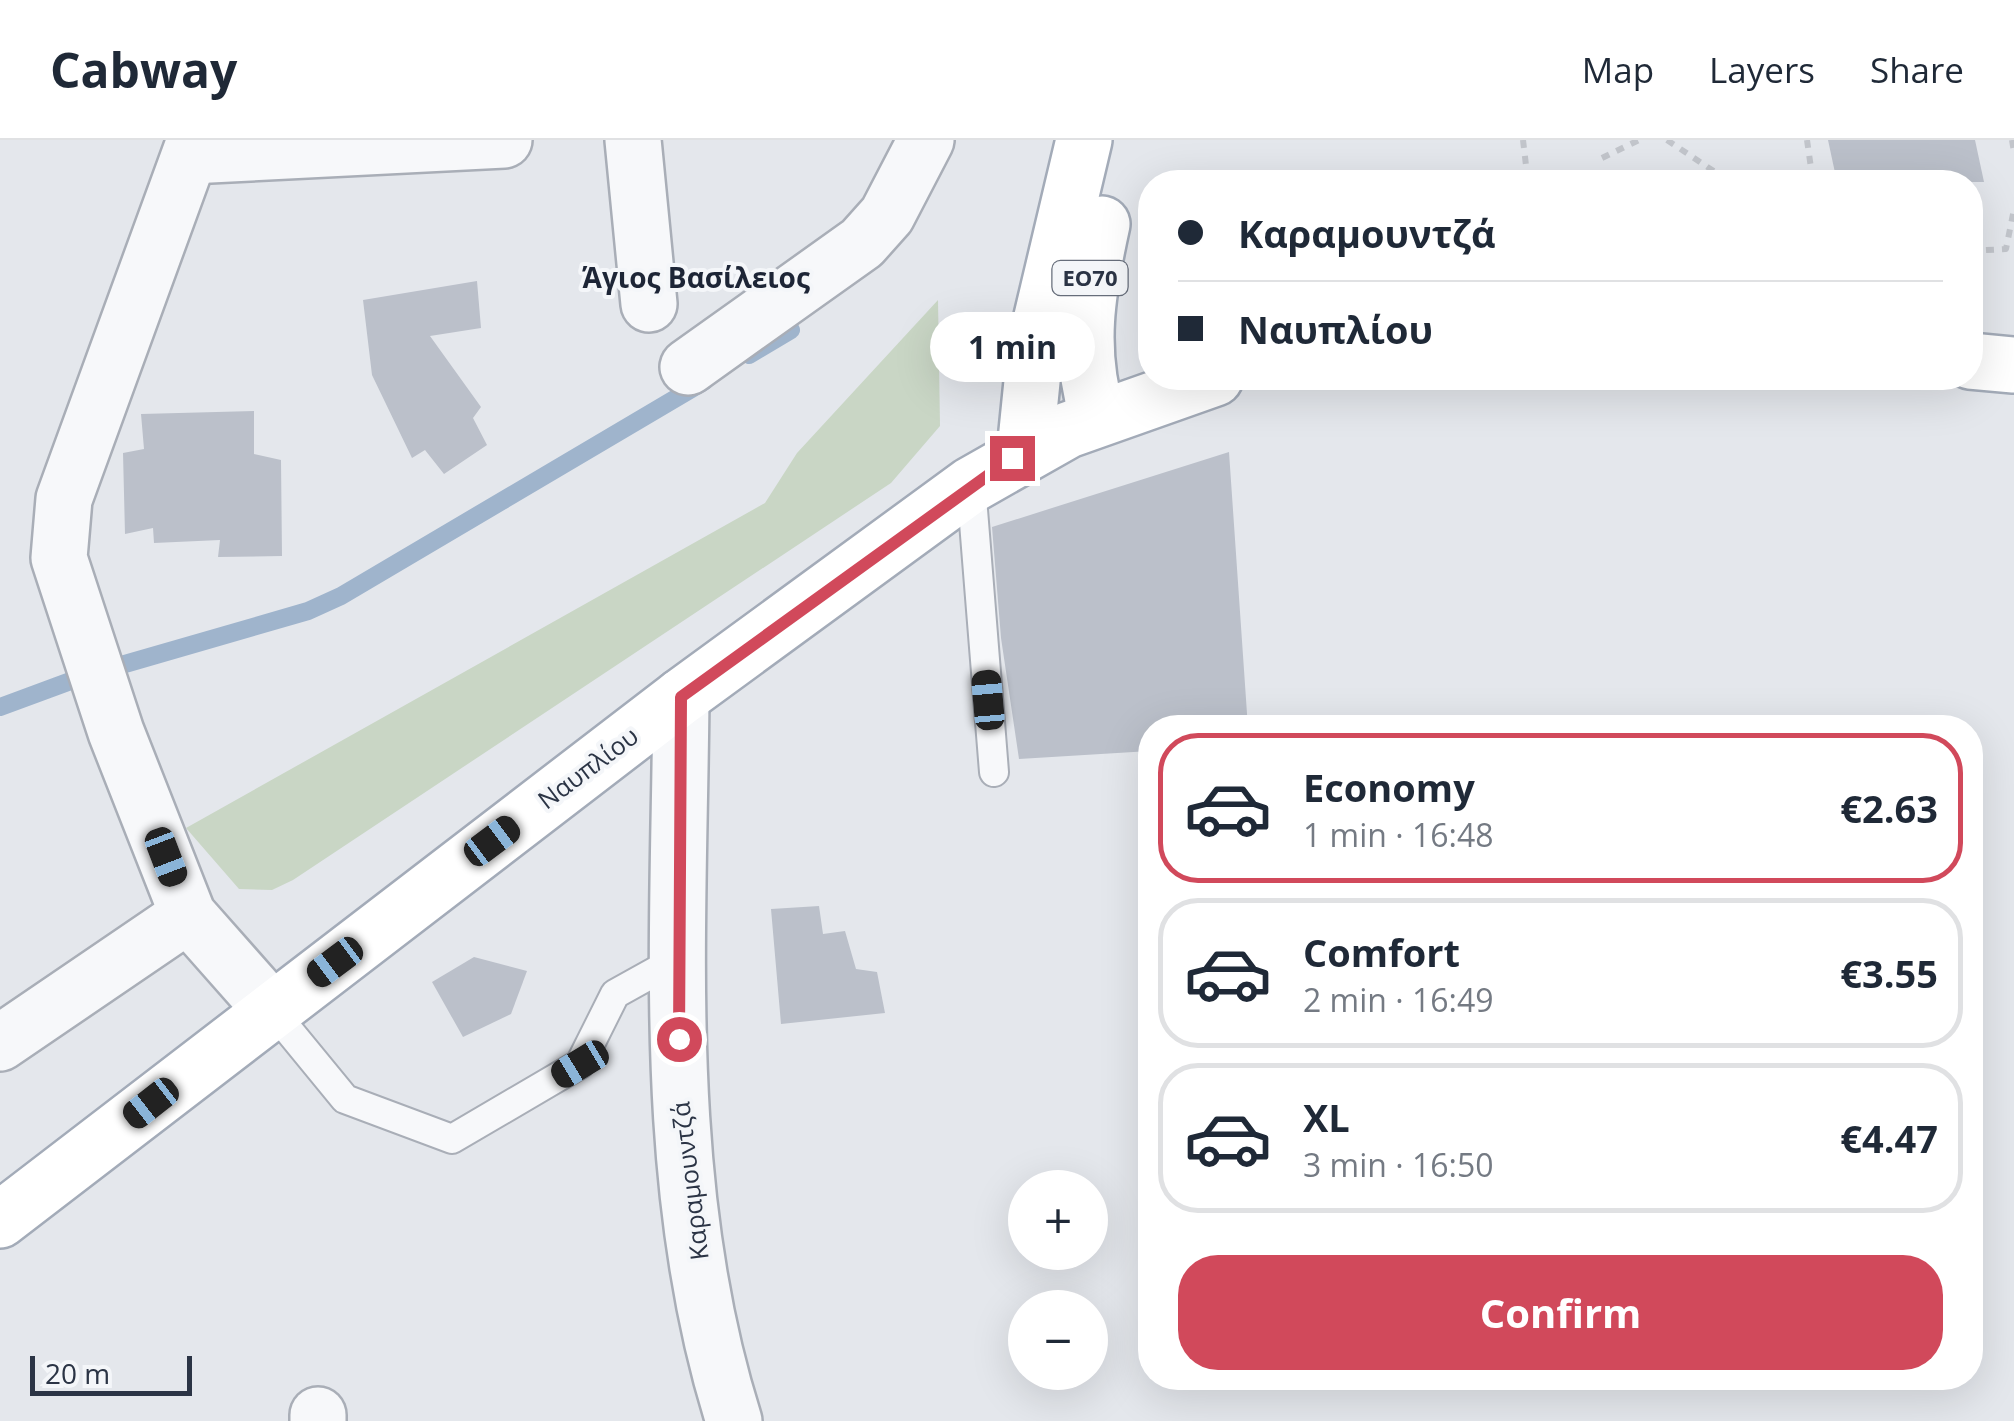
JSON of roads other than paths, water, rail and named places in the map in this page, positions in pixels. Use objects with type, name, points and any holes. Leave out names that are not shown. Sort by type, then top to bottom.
[{"type":"main road","name":"ΕΟ70","points":[[1026,451],[1036,342],[1084,140]]},
{"type":"main road","name":"ΕΟ70","points":[[1098,418],[1086,364],[1084,310],[1120,140]]},
{"type":"main road","points":[[1983,363],[2014,365]]},
{"type":"main road","name":"Ναυπλίου","points":[[0,1220],[681,697],[971,484],[1026,451],[1098,418],[1180,390]]},
{"type":"street","points":[[272,1010],[188,915],[116,732],[59,558],[64,499],[192,148],[504,140]]},
{"type":"street","points":[[632,140],[649,304]]},
{"type":"street","points":[[688,367],[862,243],[888,215],[926,140]]},
{"type":"street","name":"Καραμουντζά","points":[[681,697],[680,1119],[712,1352],[734,1421]]},
{"type":"street","points":[[0,1043],[188,915]]},
{"type":"lane","points":[[971,484],[994,772]]},
{"type":"lane","points":[[272,1010],[345,1099],[452,1139],[580,1064],[615,994],[678,959]]},
{"type":"waterway","points":[[749,355],[791,330]]},
{"type":"waterway","points":[[111,668],[308,611],[341,596],[705,381]]},
{"type":"waterway","points":[[0,707],[76,679]]},
{"type":"district","name":"Άγιος Βασίλειος","points":[[696,278]]}]
